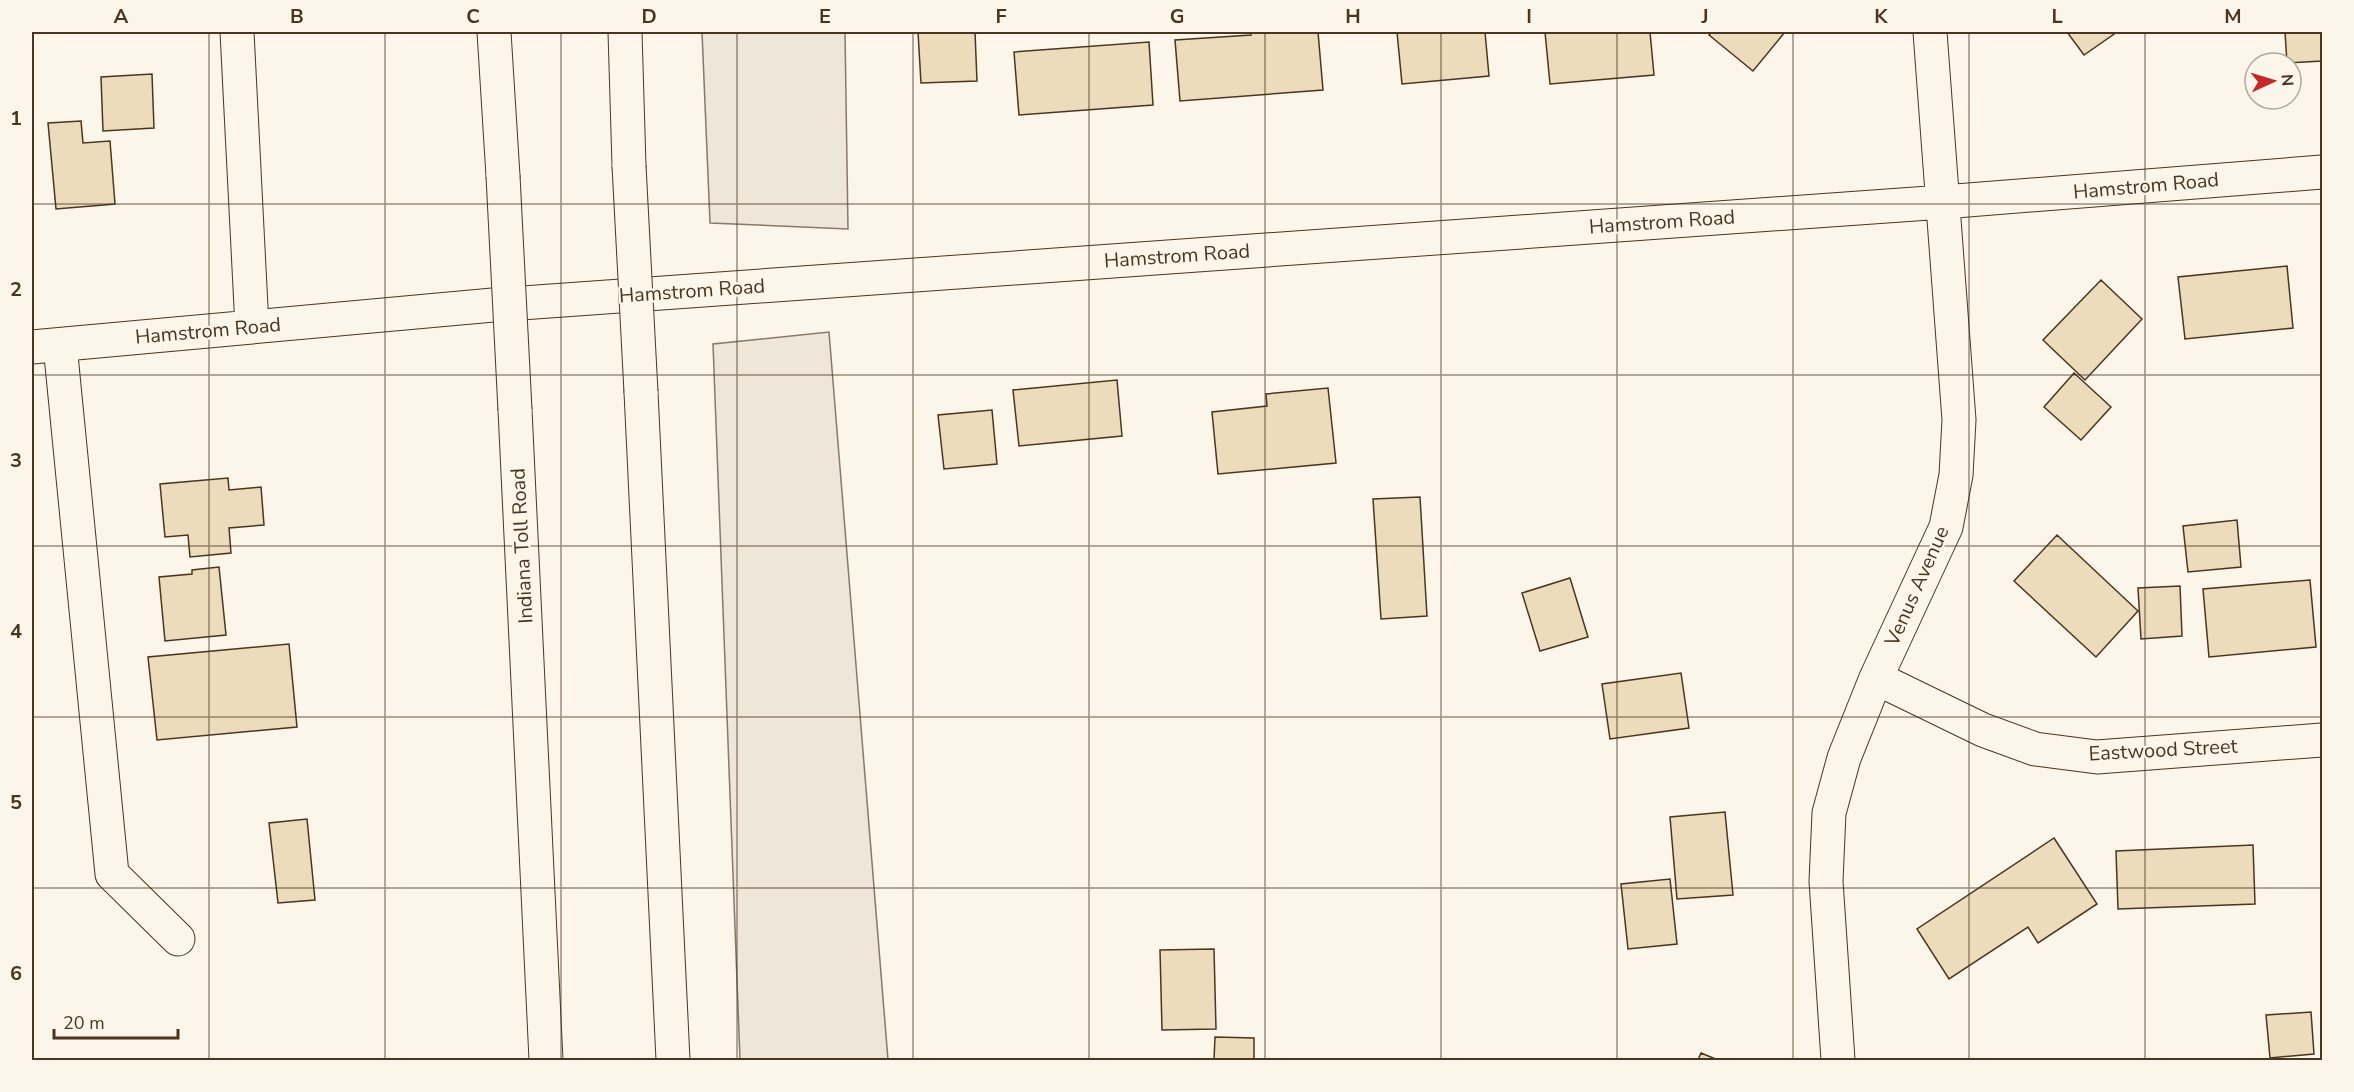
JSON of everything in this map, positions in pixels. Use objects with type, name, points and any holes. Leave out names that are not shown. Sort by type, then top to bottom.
[{"type":"main road","points":[[237,32],[252,327]]},
{"type":"main road","name":"Indiana Toll Road","points":[[494,32],[515,410],[546,1060]]},
{"type":"main road","points":[[625,32],[629,166],[673,1060]]},
{"type":"main road","name":"Venus Avenue","points":[[1838,1060],[1826,881],[1829,813],[1844,758],[1876,678],[1946,527],[1956,475],[1959,420],[1930,32]]},
{"type":"main road","name":"Hamstrom Road","points":[[46,346],[505,304],[1943,202],[2322,172]]},
{"type":"main road","points":[[46,346],[112,874],[178,939]]},
{"type":"main road","name":"Eastwood Street","points":[[1876,678],[1983,730],[2035,749],[2097,757],[2322,740]]},
{"type":"shaded area","points":[[702,32],[845,32],[848,229],[710,223]]},
{"type":"shaded area","points":[[829,332],[888,1060],[740,1060],[713,344]]},
{"type":"building","points":[[918,32],[975,32],[977,81],[921,83]]},
{"type":"building","points":[[1251,32],[1318,32],[1323,90],[1180,101],[1175,40],[1251,35]]},
{"type":"building","points":[[1397,32],[1485,32],[1489,76],[1402,84]]},
{"type":"building","points":[[1545,32],[1650,32],[1654,75],[1550,84]]},
{"type":"building","points":[[1712,32],[1785,32],[1753,71],[1709,35]]},
{"type":"building","points":[[2067,32],[2117,32],[2084,55]]},
{"type":"building","points":[[2285,32],[2322,32],[2322,61],[2303,62],[2303,51],[2286,51]]},
{"type":"building","points":[[1149,42],[1153,105],[1019,115],[1014,52]]},
{"type":"building","points":[[152,74],[154,128],[103,131],[101,77]]},
{"type":"building","points":[[81,121],[83,143],[110,141],[115,204],[56,209],[48,123]]},
{"type":"building","points":[[2287,266],[2293,328],[2185,339],[2178,277]]},
{"type":"building","points":[[2101,280],[2142,319],[2085,380],[2043,340]]},
{"type":"building","points":[[2074,373],[2111,407],[2081,440],[2044,407]]},
{"type":"building","points":[[1117,380],[1122,436],[1019,446],[1013,390]]},
{"type":"building","points":[[1328,388],[1336,463],[1218,474],[1212,412],[1267,406],[1266,394]]},
{"type":"building","points":[[992,410],[997,464],[944,469],[938,415]]},
{"type":"building","points":[[228,478],[229,490],[261,487],[264,525],[229,528],[231,553],[190,557],[188,535],[165,537],[160,484]]},
{"type":"building","points":[[1420,497],[1427,616],[1381,619],[1373,499]]},
{"type":"building","points":[[2237,520],[2241,567],[2188,572],[2183,526]]},
{"type":"building","points":[[2057,535],[2138,611],[2096,657],[2014,581]]},
{"type":"building","points":[[219,567],[226,635],[165,641],[159,577],[192,574],[192,570]]},
{"type":"building","points":[[1570,578],[1588,637],[1540,651],[1522,593]]},
{"type":"building","points":[[2310,580],[2316,647],[2209,657],[2203,589]]},
{"type":"building","points":[[2180,586],[2182,636],[2141,639],[2138,588]]},
{"type":"building","points":[[289,644],[297,727],[157,740],[148,657]]},
{"type":"building","points":[[1681,673],[1689,728],[1610,739],[1602,684]]},
{"type":"building","points":[[1725,812],[1733,895],[1677,899],[1670,817]]},
{"type":"building","points":[[307,819],[315,900],[278,903],[269,823]]},
{"type":"building","points":[[2054,838],[2097,904],[2038,943],[2028,927],[1949,979],[1917,929]]},
{"type":"building","points":[[2253,845],[2255,904],[2118,909],[2116,851]]},
{"type":"building","points":[[1670,879],[1677,944],[1628,949],[1621,884]]},
{"type":"building","points":[[1214,949],[1216,1029],[1162,1030],[1160,950]]},
{"type":"building","points":[[2311,1012],[2314,1054],[2270,1058],[2266,1015]]},
{"type":"building","points":[[1215,1037],[1254,1038],[1254,1060],[1214,1060]]},
{"type":"building","points":[[1701,1053],[1718,1060],[1698,1060]]}]
